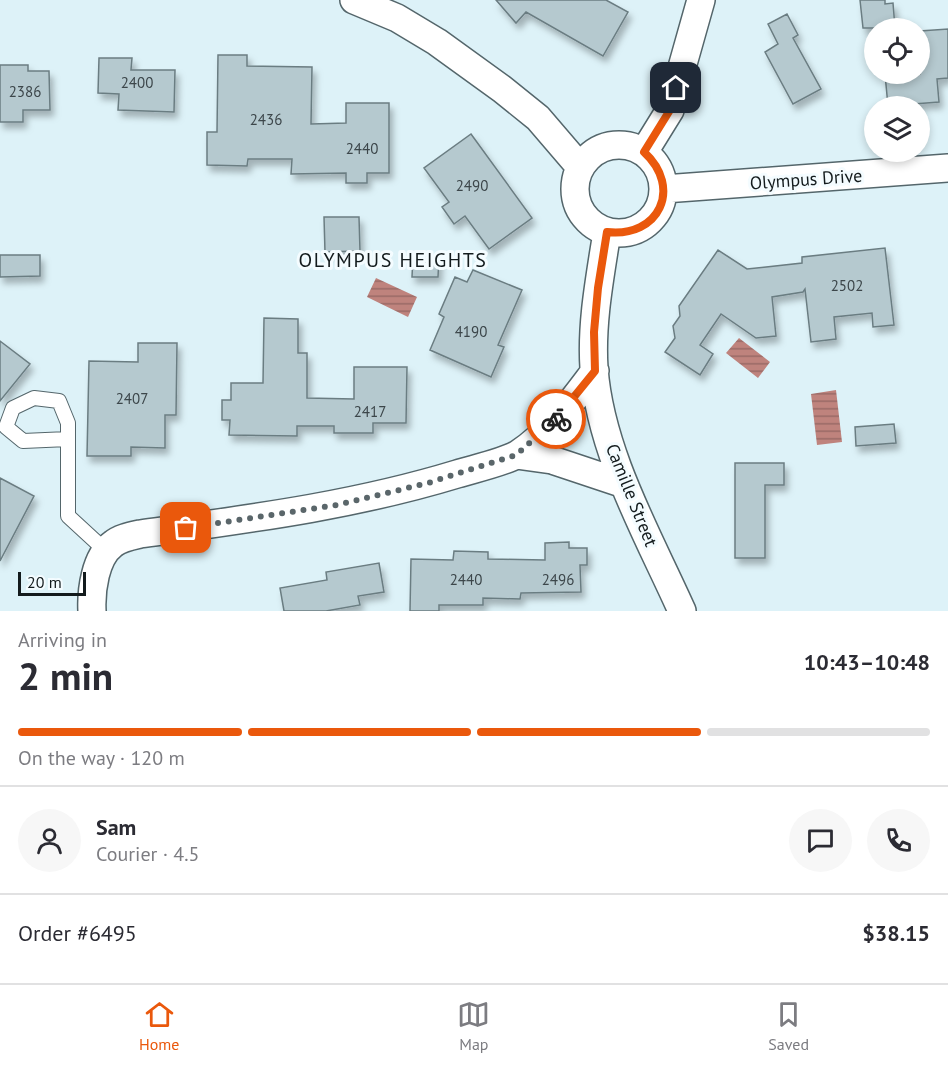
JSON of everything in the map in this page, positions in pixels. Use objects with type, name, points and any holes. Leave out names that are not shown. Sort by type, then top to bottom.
[{"type":"street","points":[[354,0],[397,18],[437,42],[502,88],[538,118],[580,167]]},
{"type":"street","points":[[644,152],[670,110],[701,0]]},
{"type":"street","points":[[616,144],[631,146],[644,152],[655,162],[662,175],[664,189],[662,203],[656,215],[646,225],[621,234],[595,227],[585,218],[574,193],[575,180],[580,167],[590,155],[616,144]]},
{"type":"street","name":"Olympus Drive","points":[[664,189],[948,168]]},
{"type":"street","name":"Camille Street","points":[[607,232],[594,332],[595,371],[606,430],[624,484],[682,611]]},
{"type":"street","points":[[92,611],[98,570],[106,551],[112,544],[130,536],[356,501],[428,483],[516,455],[553,422],[595,371]]},
{"type":"street","points":[[516,455],[552,460],[624,484]]},
{"type":"lane","points":[[68,439],[23,441],[6,427],[13,408],[34,398],[59,401],[68,423],[68,439],[68,516],[106,551]]},
{"type":"shaded area","points":[[376,278],[417,297],[408,317],[367,297]]},
{"type":"shaded area","points":[[739,338],[770,362],[758,378],[726,353]]},
{"type":"shaded area","points":[[836,390],[842,442],[817,445],[811,394]]},
{"type":"building","points":[[496,0],[606,0],[628,12],[603,56],[526,12],[516,23]]},
{"type":"building","points":[[860,0],[885,0],[885,4],[893,3],[894,18],[864,18],[863,28]]},
{"type":"building","points":[[787,14],[798,35],[793,38],[821,89],[793,104],[765,52],[778,44],[768,24]]},
{"type":"building","points":[[948,29],[948,78],[937,79],[939,102],[930,103],[930,96],[887,96],[886,84],[930,84],[930,30]]},
{"type":"building","points":[[218,55],[247,55],[247,66],[312,67],[311,124],[346,123],[346,103],[389,103],[389,173],[367,173],[367,183],[346,183],[346,173],[291,174],[292,159],[248,159],[247,166],[207,165],[207,132],[217,132]]},
{"type":"building","points":[[99,58],[132,58],[131,70],[175,70],[174,112],[118,110],[119,94],[98,93]]},
{"type":"building","points":[[0,65],[28,65],[28,71],[49,71],[50,110],[23,110],[23,122],[0,122]]},
{"type":"building","points":[[471,134],[532,218],[489,249],[465,216],[454,224],[442,207],[449,202],[424,168]]},
{"type":"building","points":[[324,217],[359,217],[360,251],[325,252]]},
{"type":"building","points":[[885,248],[894,325],[873,327],[872,313],[834,317],[836,339],[811,342],[805,289],[803,292],[772,297],[776,336],[756,338],[721,314],[700,345],[713,354],[700,375],[665,352],[675,338],[673,326],[680,316],[679,306],[718,250],[747,269],[802,263],[802,257]]},
{"type":"building","points":[[0,255],[40,255],[40,276],[0,277]]},
{"type":"building","points":[[413,256],[439,257],[438,277],[412,277]]},
{"type":"building","points":[[473,270],[522,290],[498,345],[504,347],[491,377],[430,350],[444,317],[439,314],[455,277],[467,282]]},
{"type":"building","points":[[264,318],[298,319],[298,353],[307,353],[307,398],[354,399],[354,367],[407,367],[406,423],[373,423],[373,433],[334,433],[334,426],[297,426],[297,436],[229,435],[230,420],[222,420],[222,400],[231,400],[231,383],[263,383]]},
{"type":"building","points":[[0,341],[30,364],[0,401]]},
{"type":"building","points":[[138,343],[177,343],[176,415],[165,415],[165,448],[131,447],[131,456],[87,456],[89,361],[138,362]]},
{"type":"building","points":[[894,424],[896,443],[856,446],[855,427]]},
{"type":"building","points":[[735,463],[784,463],[784,485],[765,485],[765,558],[735,558]]},
{"type":"building","points":[[0,478],[34,496],[0,561]]},
{"type":"building","points":[[569,542],[569,548],[587,548],[587,565],[580,565],[581,592],[521,593],[520,599],[483,598],[483,605],[439,605],[439,611],[410,611],[411,559],[453,560],[454,551],[488,552],[488,559],[545,560],[545,543]]},
{"type":"building","points":[[379,563],[384,592],[358,596],[360,605],[326,611],[284,611],[280,588],[327,580],[326,572]]},
{"type":"way so far","points":[[186,528],[337,505],[428,483],[516,455],[556,419]]},
{"type":"district","name":"OLYMPUS HEIGHTS","points":[[393,260]]},
{"type":"route","points":[[556,419],[595,371],[594,332],[607,232],[621,234],[646,225],[656,215],[662,203],[664,189],[662,175],[655,162],[644,152],[670,110],[676,88]]}]
